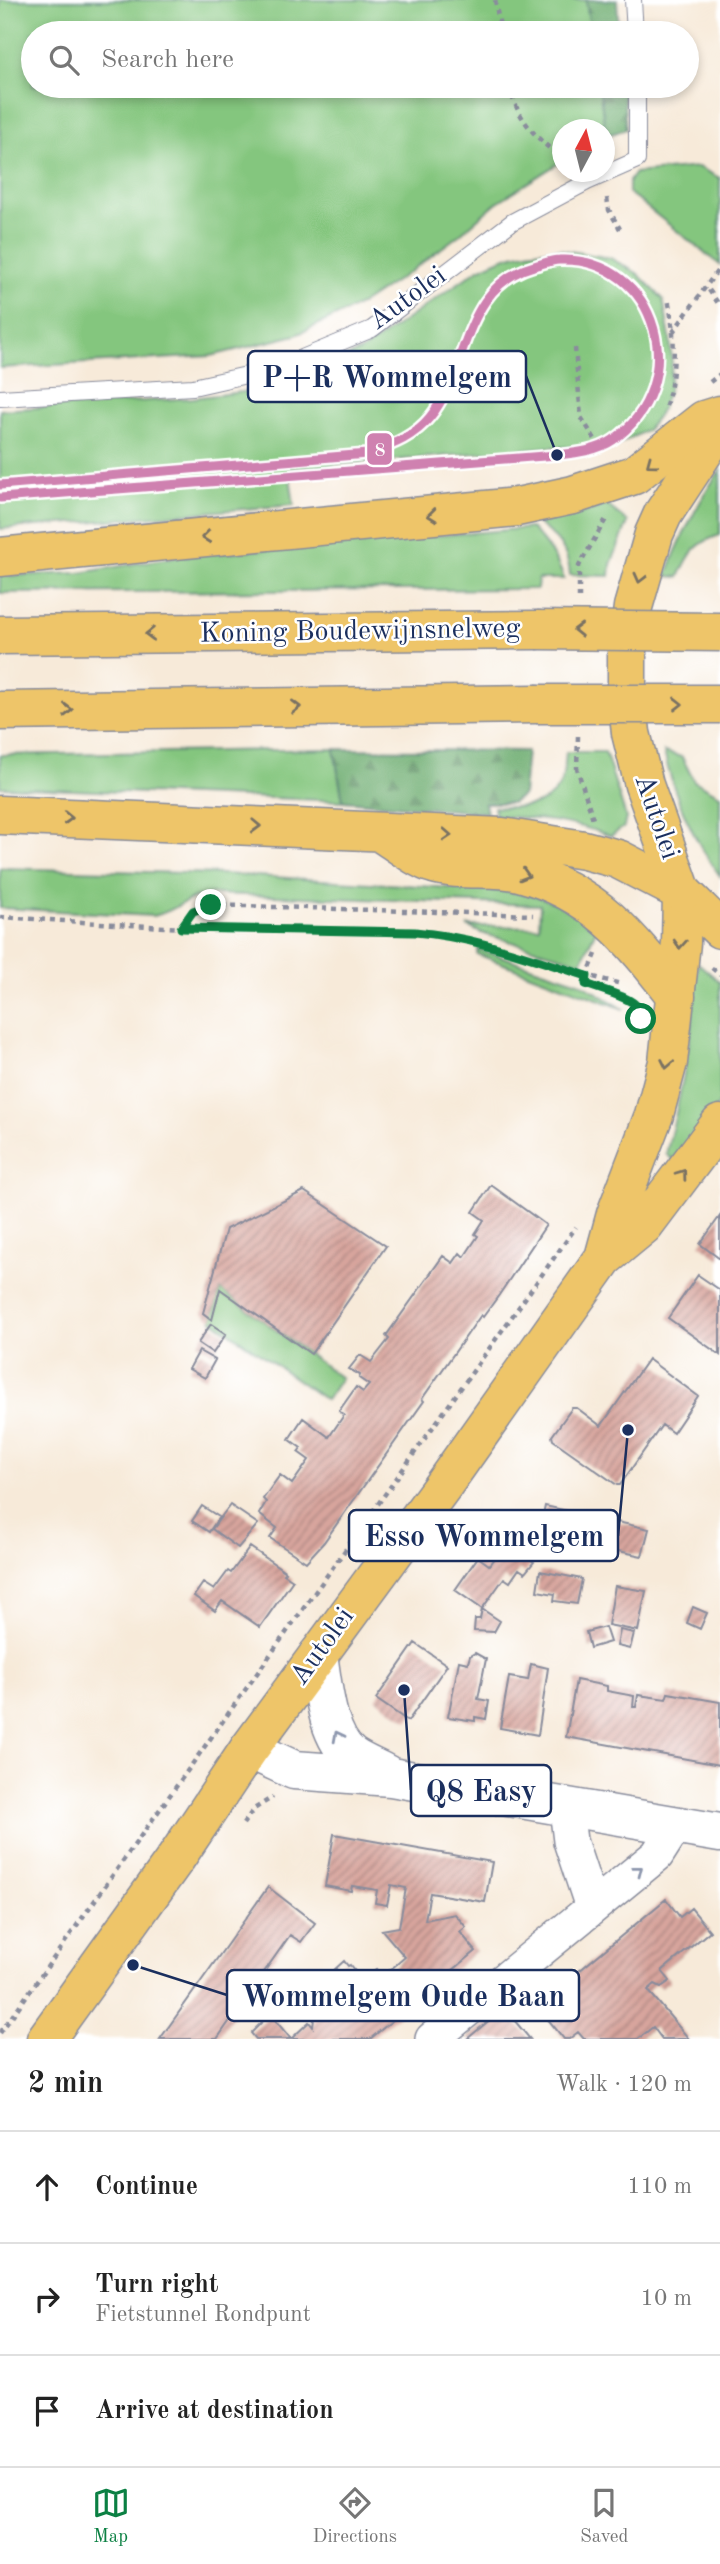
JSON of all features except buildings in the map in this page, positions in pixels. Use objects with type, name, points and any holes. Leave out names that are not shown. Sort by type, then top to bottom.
[{"type":"main road","points":[[0,557],[517,507],[548,501],[634,475],[704,420],[720,415]]},
{"type":"main road","name":"Autolei","points":[[604,1258],[616,1214],[657,1102],[668,1062],[681,943],[682,892],[644,785],[631,733],[627,695],[627,651],[633,607],[653,534],[663,514],[720,427]]},
{"type":"main road","name":"Koning Boudewijnsnelweg","points":[[0,635],[537,630],[720,632]]},
{"type":"main road","points":[[0,711],[720,704]]},
{"type":"main road","points":[[0,816],[502,837],[584,850],[618,859],[682,892]]},
{"type":"main road","points":[[378,831],[433,864],[518,871],[563,888],[594,906],[617,925],[676,996]]},
{"type":"main road","name":"Autolei","points":[[682,892],[720,929]]},
{"type":"main road","name":"Autolei","points":[[46,2039],[176,1858],[249,1749],[444,1484],[604,1258],[644,1225],[720,1124]]},
{"type":"street","points":[[318,1654],[327,1708],[341,1745],[351,1755],[391,1777]]},
{"type":"street","points":[[249,1749],[294,1770],[391,1777],[720,1833]]},
{"type":"street","points":[[566,1808],[570,1841],[592,1907]]},
{"type":"street","points":[[432,2039],[657,1855],[676,1825]]},
{"type":"lane","points":[[633,0],[634,21]]},
{"type":"lane","name":"Autolei","points":[[0,398],[193,387],[278,368],[372,329],[512,222],[587,182],[637,160],[637,98]]},
{"type":"path","points":[[495,0],[499,21]]},
{"type":"path","points":[[512,98],[514,106],[532,133],[552,150]]},
{"type":"path","points":[[673,333],[720,267]]},
{"type":"path","points":[[709,290],[720,306]]},
{"type":"path","points":[[662,414],[667,404],[674,365],[668,298]]},
{"type":"path","points":[[575,348],[581,417],[608,460]]},
{"type":"path","points":[[181,928],[193,911],[211,905],[533,915]]},
{"type":"path","points":[[0,917],[181,928],[415,932],[449,935],[481,942],[587,976],[586,984],[628,999],[638,1008],[641,1019]]},
{"type":"path","points":[[0,2033],[580,1220]]},
{"type":"green space","points":[[0,0],[586,0],[589,21],[21,21],[21,98],[601,98],[604,119],[552,119],[552,167],[496,203],[411,271],[360,305],[296,335],[211,356],[0,368]]},
{"type":"green space","points":[[586,0],[617,0],[618,21],[589,21]]},
{"type":"green space","points":[[601,98],[624,98],[626,129],[615,133],[615,119],[604,119]]},
{"type":"green space","points":[[698,167],[720,178],[720,265],[629,193],[629,181],[635,173]]},
{"type":"green space","points":[[557,249],[610,258],[637,273],[663,299],[672,363],[669,389],[659,414],[647,430],[611,448],[551,447],[289,469],[294,505],[0,529],[0,410],[192,398],[242,392],[292,380],[361,351],[477,270],[516,254]]},
{"type":"green space","points":[[720,470],[720,535],[694,550],[679,577],[666,576],[690,522]]},
{"type":"green space","points":[[607,505],[628,522],[611,564],[610,576],[570,575],[564,551],[537,523]]},
{"type":"green space","points":[[531,528],[551,552],[564,579],[538,579],[537,589],[0,593],[0,576],[79,573],[181,556]]},
{"type":"green space","points":[[334,749],[343,801],[0,787],[0,755]]},
{"type":"green space","points":[[334,749],[527,751],[523,795],[512,803],[485,803],[487,813],[343,801]]},
{"type":"green space","points":[[566,752],[605,752],[626,817],[624,827],[611,836],[553,821],[495,816],[494,807],[524,807],[550,797],[562,780]]},
{"type":"green space","points":[[664,752],[682,757],[694,781],[720,795],[720,876],[686,817]]},
{"type":"green space","points":[[0,868],[223,874],[502,891],[533,895],[563,906],[596,930],[581,962],[481,933],[467,926],[539,927],[540,905],[212,894],[197,897],[154,916],[0,908]]},
{"type":"green space","points":[[478,949],[579,982],[624,1009],[477,954]]},
{"type":"green space","points":[[698,963],[720,982],[720,1103],[673,1160],[666,1154],[686,1060]]},
{"type":"green space","points":[[220,1289],[341,1378],[326,1400],[212,1320]]},
{"type":"transit line","name":"8","points":[[0,485],[367,454],[385,447],[409,436],[430,417],[443,398],[470,331],[493,291],[510,276],[550,261],[593,264],[621,279],[641,301],[654,328],[657,358],[652,388],[638,416],[613,440],[593,449],[557,455],[0,498]]},
{"type":"place","name":"P+R Wommelgem","points":[[557,455]]},
{"type":"place","name":"Esso Wommelgem","points":[[628,1430]]},
{"type":"place","name":"Q8 Easy","points":[[404,1690]]},
{"type":"place","name":"Wommelgem Oude Baan","points":[[133,1965]]},
{"type":"route","points":[[211,905],[193,911],[181,928],[415,932],[449,935],[481,942],[587,976],[586,984],[628,999],[638,1008],[641,1019]]}]
